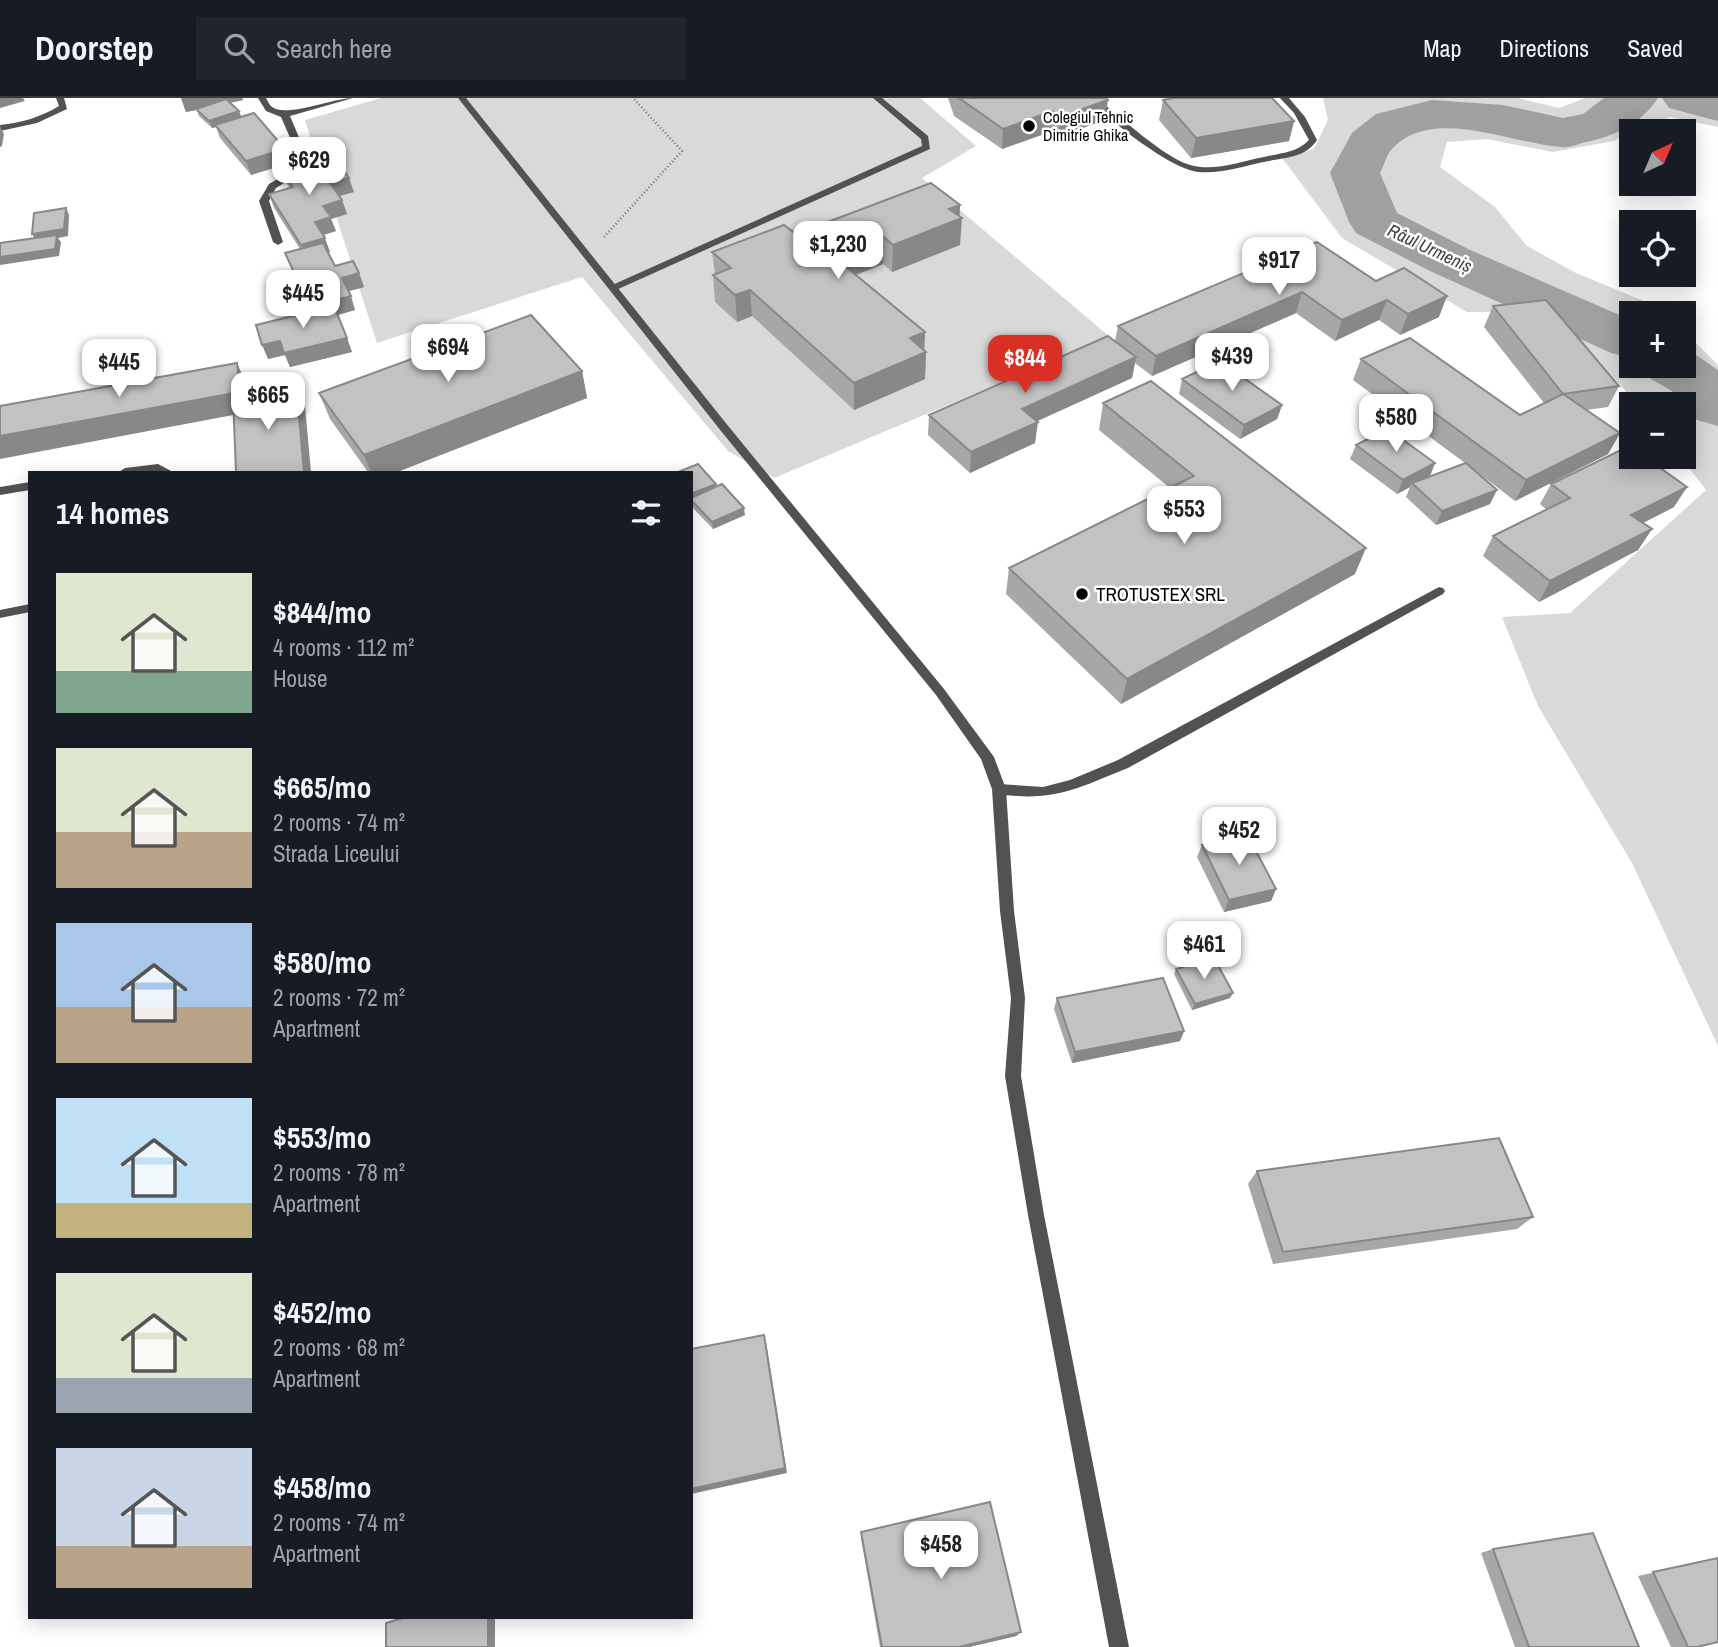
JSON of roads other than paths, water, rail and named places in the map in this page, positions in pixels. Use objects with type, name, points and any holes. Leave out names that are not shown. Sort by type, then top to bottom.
[{"type":"street","points":[[0,128],[51,116],[64,107],[60,98]]},
{"type":"street","points":[[262,98],[269,109],[285,115],[349,98]]},
{"type":"street","points":[[462,98],[940,692],[987,757],[999,789],[1007,911],[1018,998],[1013,1076],[1035,1215],[1119,1647]]},
{"type":"street","points":[[613,288],[927,147],[925,138],[877,98]]},
{"type":"street","points":[[1091,98],[1173,159],[1189,168],[1206,169],[1293,154],[1309,147],[1313,140],[1306,124],[1291,103],[1284,98]]},
{"type":"street","points":[[278,242],[264,201],[272,186],[307,166],[285,115]]},
{"type":"street","points":[[133,471],[158,468],[165,471]]},
{"type":"street","points":[[0,491],[28,486]]},
{"type":"street","points":[[999,789],[1043,792],[1072,785],[1123,764],[1439,591]]},
{"type":"street","points":[[0,614],[28,608]]},
{"type":"waterway","name":"Râul Urmeniș","points":[[1619,336],[1449,260],[1375,222],[1355,173],[1369,143],[1393,124],[1432,114],[1503,120],[1563,133],[1599,125],[1634,98]]},
{"type":"waterway","name":"Râul Urmeniș","points":[[1686,98],[1718,107]]},
{"type":"waterway","name":"Râul Urmeniș","points":[[1693,378],[1718,407]]},
{"type":"place","name":"Colegiul Tehnic Dimitrie Ghika","points":[[1029,126]]},
{"type":"place","name":"TROTUSTEX SRL","points":[[1082,594]]}]
